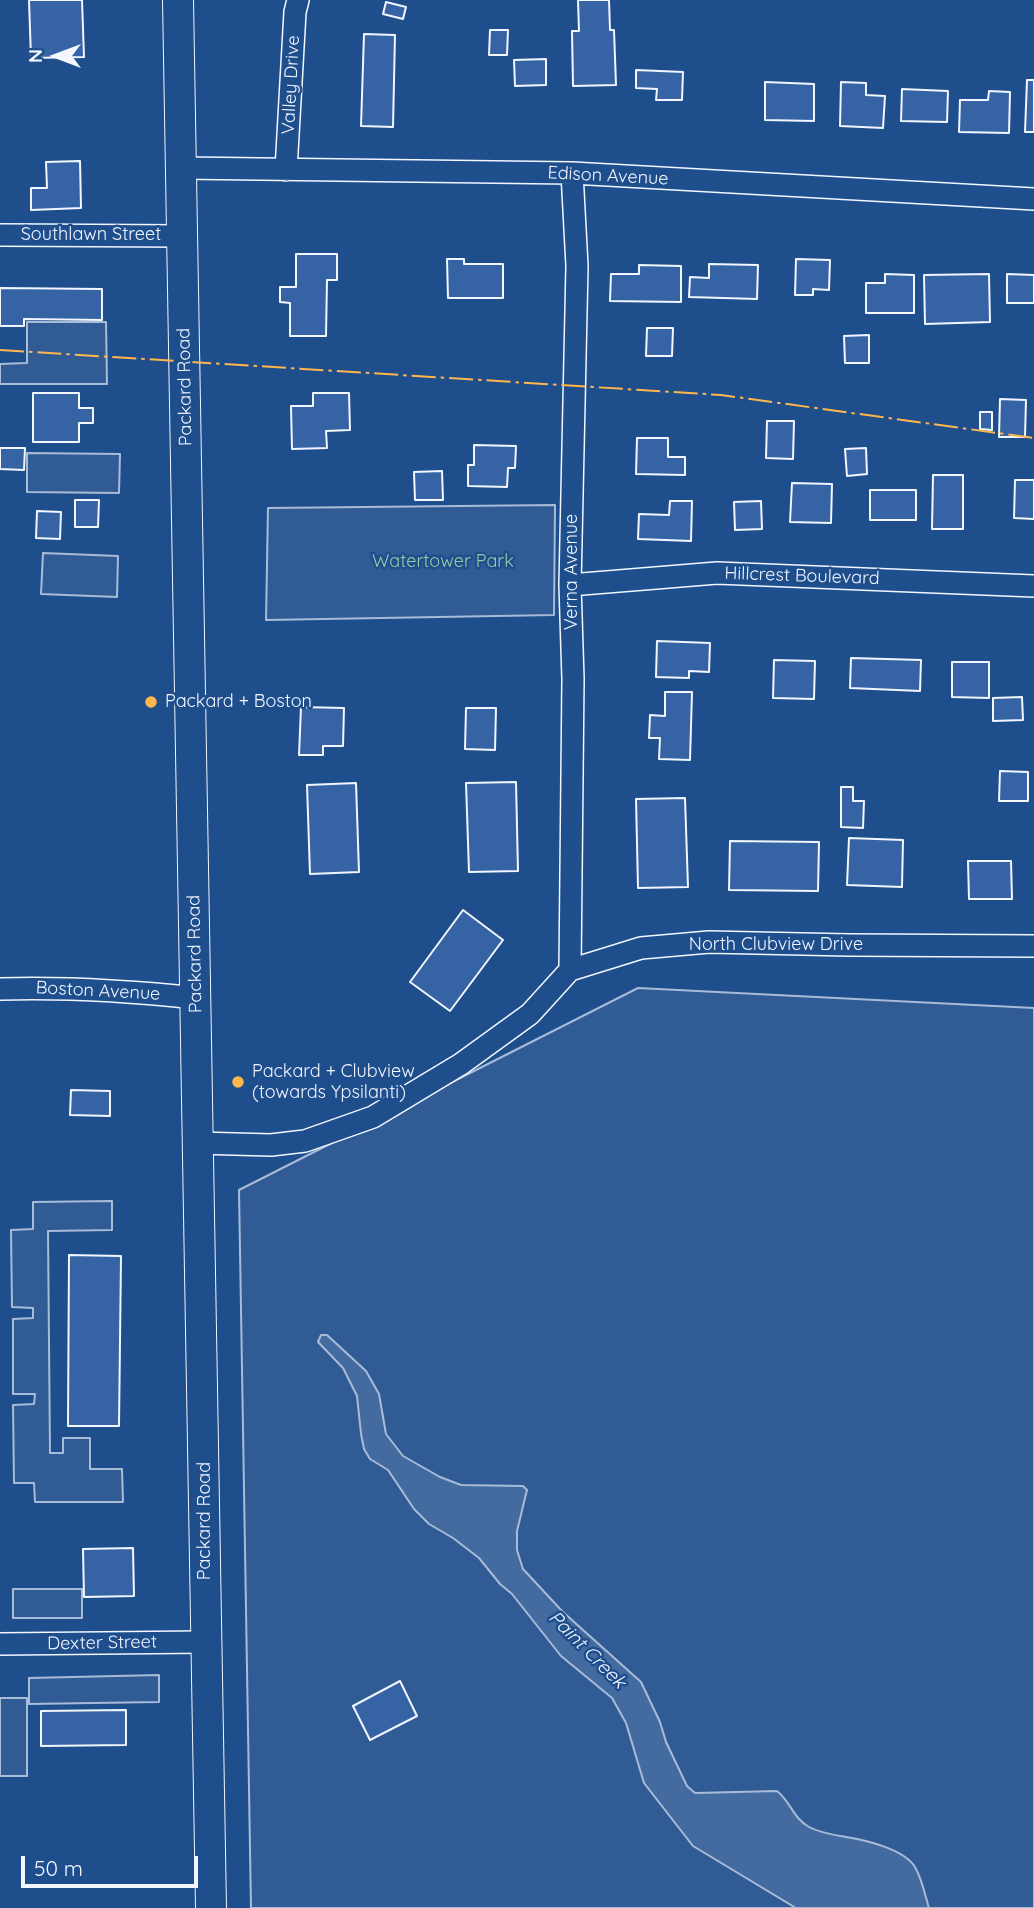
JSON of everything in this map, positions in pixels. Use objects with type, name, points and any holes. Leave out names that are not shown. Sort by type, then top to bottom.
[{"type":"main road","name":"Packard Road","points":[[178,0],[183,167],[211,1908]]},
{"type":"street","name":"Valley Drive","points":[[286,170],[295,12],[298,0]]},
{"type":"street","name":"Edison Avenue","points":[[183,167],[572,173],[1034,199]]},
{"type":"street","name":"Verna Avenue","points":[[570,970],[573,679],[570,586],[577,266],[572,173]]},
{"type":"street","name":"Southlawn Street","points":[[0,235],[183,236]]},
{"type":"street","name":"Hillcrest Boulevard","points":[[570,586],[717,573],[1034,586]]},
{"type":"street","name":"North Clubview Drive","points":[[570,970],[641,948],[709,942],[849,946],[1034,946]]},
{"type":"street","points":[[197,1143],[271,1145],[305,1141],[373,1117],[461,1063],[530,1014],[570,970]]},
{"type":"street","name":"Boston Avenue","points":[[0,989],[71,988],[196,998]]},
{"type":"street","name":"Dexter Street","points":[[0,1644],[205,1642]]},
{"type":"shaded area","points":[[27,322],[106,322],[107,384],[0,384],[0,364],[27,363]]},
{"type":"shaded area","points":[[27,453],[120,454],[119,493],[27,492]]},
{"type":"shaded area","name":"Watertower Park","points":[[555,505],[554,615],[266,620],[268,508]]},
{"type":"shaded area","points":[[43,553],[118,556],[117,597],[41,594]]},
{"type":"shaded area","points":[[638,988],[1034,1008],[1034,1908],[251,1908],[239,1190]]},
{"type":"shaded area","points":[[112,1201],[112,1230],[48,1231],[50,1453],[63,1453],[63,1438],[90,1438],[90,1469],[122,1469],[123,1502],[35,1502],[34,1483],[14,1483],[13,1405],[34,1404],[35,1394],[13,1394],[13,1319],[33,1318],[33,1308],[12,1307],[11,1230],[33,1229],[33,1202]]},
{"type":"shaded area","points":[[13,1589],[82,1589],[82,1618],[13,1618]]},
{"type":"shaded area","points":[[159,1675],[159,1702],[29,1704],[29,1678]]},
{"type":"shaded area","points":[[0,1698],[27,1698],[27,1776],[0,1776]]},
{"type":"water","name":"Paint Creek","points":[[321,1335],[327,1335],[366,1371],[379,1394],[386,1434],[403,1456],[440,1477],[461,1485],[523,1486],[527,1490],[517,1531],[517,1550],[523,1569],[563,1612],[641,1682],[687,1786],[695,1793],[777,1791],[799,1819],[809,1827],[884,1846],[910,1861],[920,1877],[929,1908],[796,1908],[693,1846],[644,1783],[626,1723],[612,1698],[561,1656],[512,1594],[479,1558],[429,1524],[414,1509],[388,1470],[370,1459],[364,1449],[357,1396],[343,1368],[318,1342]]},
{"type":"building","points":[[29,0],[82,0],[84,57],[31,58]]},
{"type":"building","points":[[578,0],[609,0],[610,30],[614,30],[616,85],[573,86],[572,31],[579,31]]},
{"type":"building","points":[[386,2],[406,7],[403,19],[383,14]]},
{"type":"building","points":[[490,30],[508,30],[507,55],[489,55]]},
{"type":"building","points":[[364,34],[395,35],[393,127],[361,126]]},
{"type":"building","points":[[546,59],[546,85],[515,86],[514,60]]},
{"type":"building","points":[[636,70],[683,72],[682,100],[656,100],[657,89],[636,88]]},
{"type":"building","points":[[1027,80],[1034,80],[1034,132],[1025,132]]},
{"type":"building","points":[[765,82],[814,84],[814,121],[765,120]]},
{"type":"building","points":[[841,82],[866,83],[866,95],[885,96],[883,128],[840,126]]},
{"type":"building","points":[[902,89],[948,91],[947,122],[901,121]]},
{"type":"building","points":[[989,91],[1010,92],[1009,133],[959,132],[960,100],[988,100]]},
{"type":"building","points":[[80,161],[81,208],[31,210],[31,188],[47,188],[46,162]]},
{"type":"building","points":[[296,254],[337,254],[337,280],[327,280],[326,336],[290,336],[290,303],[280,302],[280,287],[296,287]]},
{"type":"building","points":[[447,259],[464,259],[464,264],[503,264],[503,298],[448,298]]},
{"type":"building","points":[[796,259],[830,260],[829,290],[813,289],[813,295],[795,295]]},
{"type":"building","points":[[709,264],[758,265],[757,299],[689,297],[690,277],[709,278]]},
{"type":"building","points":[[639,265],[681,266],[681,302],[610,301],[611,274],[639,274]]},
{"type":"building","points":[[885,274],[914,275],[914,313],[866,313],[866,283],[885,283]]},
{"type":"building","points":[[989,274],[990,322],[925,324],[924,275]]},
{"type":"building","points":[[1007,274],[1034,275],[1034,303],[1007,303]]},
{"type":"building","points":[[0,288],[102,289],[102,320],[24,319],[24,326],[0,326]]},
{"type":"building","points":[[647,328],[673,328],[672,356],[646,356]]},
{"type":"building","points":[[869,335],[869,363],[845,363],[844,336]]},
{"type":"building","points":[[33,393],[79,393],[79,408],[93,408],[93,423],[79,423],[79,442],[33,442]]},
{"type":"building","points":[[313,393],[349,393],[350,430],[326,431],[327,448],[292,449],[291,406],[313,406]]},
{"type":"building","points":[[1000,399],[1026,400],[1025,437],[999,437]]},
{"type":"building","points":[[980,412],[992,412],[992,430],[980,429]]},
{"type":"building","points":[[767,421],[794,421],[793,459],[766,458]]},
{"type":"building","points":[[637,438],[668,438],[668,457],[685,457],[685,475],[636,474]]},
{"type":"building","points":[[474,445],[516,446],[515,468],[508,468],[507,487],[468,486],[468,465],[474,465]]},
{"type":"building","points":[[0,448],[25,448],[24,470],[0,469]]},
{"type":"building","points":[[866,448],[867,474],[847,476],[845,449]]},
{"type":"building","points":[[442,471],[443,500],[415,500],[414,472]]},
{"type":"building","points":[[933,475],[963,475],[963,529],[932,529]]},
{"type":"building","points":[[1015,480],[1034,480],[1034,519],[1014,518]]},
{"type":"building","points":[[792,483],[832,484],[831,523],[790,522]]},
{"type":"building","points":[[870,490],[916,490],[916,520],[870,520]]},
{"type":"building","points":[[75,500],[99,500],[98,527],[75,527]]},
{"type":"building","points":[[670,501],[692,501],[691,541],[638,539],[639,514],[669,515]]},
{"type":"building","points":[[761,501],[762,529],[735,530],[734,502]]},
{"type":"building","points":[[37,511],[61,512],[60,539],[36,538]]},
{"type":"building","points":[[657,641],[710,643],[709,672],[689,671],[689,678],[656,677]]},
{"type":"building","points":[[851,658],[921,660],[920,691],[850,688]]},
{"type":"building","points":[[774,660],[815,661],[814,699],[773,698]]},
{"type":"building","points":[[952,662],[989,662],[989,698],[952,697]]},
{"type":"building","points":[[665,692],[692,692],[690,760],[659,759],[660,738],[649,738],[650,715],[665,716]]},
{"type":"building","points":[[1022,697],[1023,720],[993,721],[993,698]]},
{"type":"building","points":[[301,707],[344,708],[343,746],[323,746],[323,755],[299,755]]},
{"type":"building","points":[[466,708],[496,708],[495,750],[465,749]]},
{"type":"building","points":[[1000,771],[1028,772],[1028,801],[999,801]]},
{"type":"building","points":[[516,782],[518,871],[469,872],[466,783]]},
{"type":"building","points":[[356,783],[359,872],[310,874],[307,785]]},
{"type":"building","points":[[841,787],[853,787],[853,801],[864,801],[863,828],[841,827]]},
{"type":"building","points":[[685,798],[688,887],[638,888],[636,799]]},
{"type":"building","points":[[849,838],[903,840],[902,887],[847,885]]},
{"type":"building","points":[[730,841],[819,842],[818,891],[729,890]]},
{"type":"building","points":[[968,861],[1011,861],[1012,899],[969,899]]},
{"type":"building","points":[[463,910],[503,940],[450,1011],[410,982]]},
{"type":"building","points":[[71,1090],[110,1091],[110,1116],[70,1115]]},
{"type":"building","points":[[69,1255],[121,1256],[119,1426],[68,1426]]},
{"type":"building","points":[[133,1548],[134,1596],[84,1597],[83,1549]]},
{"type":"building","points":[[400,1681],[417,1716],[370,1740],[353,1706]]},
{"type":"building","points":[[126,1710],[126,1745],[41,1746],[41,1711]]},
{"type":"power","points":[[0,350],[721,395],[1034,438]]},
{"type":"place","name":"Packard + Boston","points":[[151,702]]},
{"type":"place","name":"Packard + Clubview (towards Ypsilanti)","points":[[238,1082]]}]
